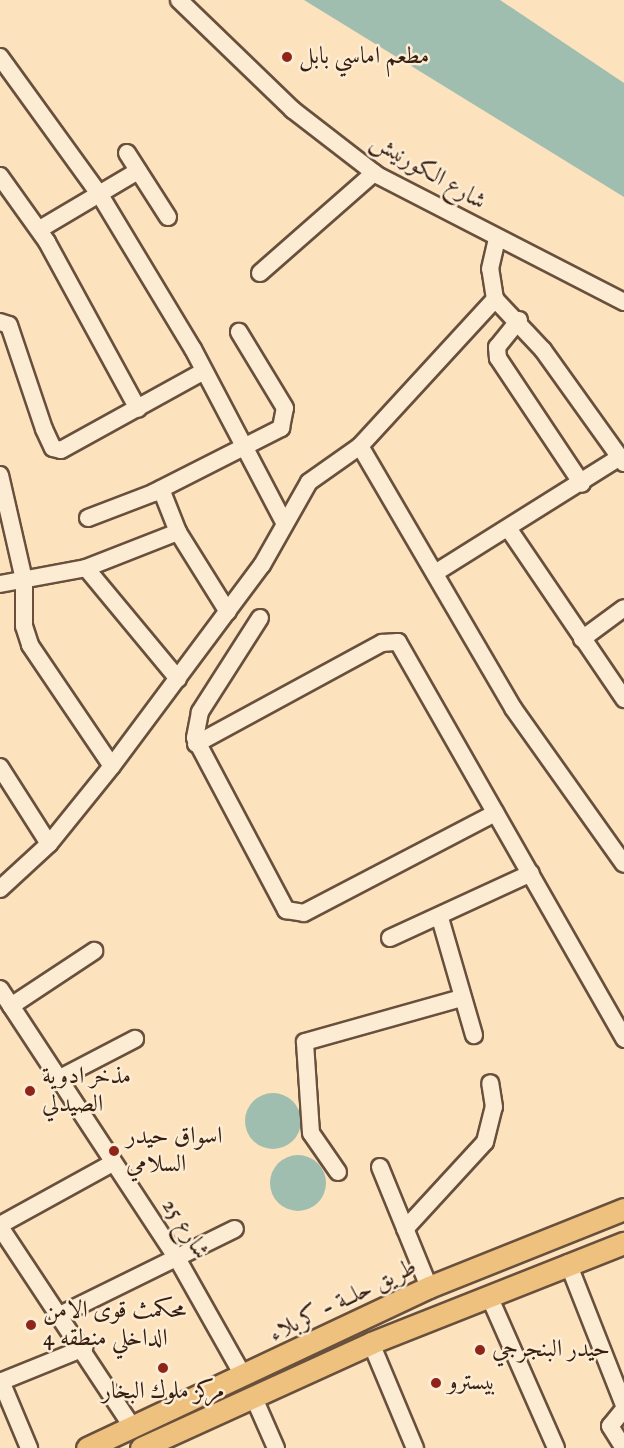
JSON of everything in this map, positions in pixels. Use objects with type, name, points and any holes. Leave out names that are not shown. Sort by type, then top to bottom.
[{"type":"main road","name":"طريق حلــة - كربلاء","points":[[87,1448],[244,1377],[429,1287],[617,1211]]},
{"type":"main road","points":[[617,1211],[606,1233],[622,1244]]},
{"type":"main road","points":[[560,1233],[572,1245],[569,1263]]},
{"type":"main road","name":"طريق حلــة - كربلاء","points":[[141,1448],[254,1398],[371,1342],[622,1244]]},
{"type":"street","name":"شارع الكورنيش","points":[[179,0],[293,110],[374,173],[497,240],[624,302]]},
{"type":"street","points":[[0,57],[100,195],[204,371],[284,522]]},
{"type":"street","points":[[127,153],[168,217]]},
{"type":"street","points":[[40,230],[138,171]]},
{"type":"street","points":[[260,273],[374,173]]},
{"type":"street","points":[[0,176],[40,230],[138,409]]},
{"type":"street","points":[[435,573],[622,460],[519,320],[495,299],[490,269],[497,240]]},
{"type":"street","points":[[0,889],[49,844],[112,766],[262,565],[284,522],[309,482],[360,446],[495,299]]},
{"type":"street","points":[[519,320],[497,347],[498,358],[582,484]]},
{"type":"street","points":[[0,322],[9,325],[53,448],[61,450],[204,371]]},
{"type":"street","points":[[88,518],[161,489],[244,448],[286,421],[285,408],[239,332]]},
{"type":"street","points":[[360,446],[513,708],[624,864]]},
{"type":"street","points":[[1,481],[24,580],[24,626],[30,645],[112,766]]},
{"type":"street","points":[[161,489],[178,532],[228,612]]},
{"type":"street","points":[[508,528],[624,699]]},
{"type":"street","points":[[0,584],[86,568],[178,532]]},
{"type":"street","points":[[86,568],[178,679]]},
{"type":"street","points":[[582,639],[624,608]]},
{"type":"street","points":[[260,618],[200,712],[196,744],[283,905],[295,914],[495,813]]},
{"type":"street","points":[[196,744],[393,641],[402,646],[624,1039]]},
{"type":"street","points":[[0,767],[49,844]]},
{"type":"street","points":[[390,939],[440,918],[531,873]]},
{"type":"street","points":[[440,918],[474,1035]]},
{"type":"street","points":[[11,1006],[94,951]]},
{"type":"street","name":"شارع 25","points":[[0,989],[178,1260],[244,1377]]},
{"type":"street","points":[[338,1172],[320,1154],[311,1133],[305,1042],[462,998]]},
{"type":"street","points":[[58,1080],[135,1039]]},
{"type":"street","points":[[405,1228],[485,1142],[494,1107],[490,1083]]},
{"type":"street","points":[[113,1163],[0,1226],[58,1316],[84,1348],[133,1428]]},
{"type":"street","points":[[380,1167],[429,1287]]},
{"type":"street","points":[[58,1316],[178,1260],[235,1228]]},
{"type":"street","points":[[569,1263],[624,1407],[610,1426],[624,1448]]},
{"type":"street","points":[[489,1296],[556,1448]]},
{"type":"street","points":[[371,1342],[416,1448]]},
{"type":"street","points":[[29,1448],[1,1381],[84,1348]]},
{"type":"street","points":[[254,1398],[276,1448]]},
{"type":"shaded area","points":[[304,0],[500,0],[624,83],[624,197]]},
{"type":"shaded area","points":[[273,1093],[284,1095],[293,1101],[299,1110],[301,1121],[299,1132],[293,1141],[284,1147],[273,1149],[262,1147],[253,1141],[247,1132],[245,1121],[247,1110],[253,1101],[262,1095]]},
{"type":"shaded area","points":[[292,1155],[304,1155],[314,1159],[322,1167],[326,1183],[322,1199],[314,1207],[304,1211],[292,1211],[282,1207],[274,1199],[270,1189],[270,1177],[274,1167],[282,1159]]},
{"type":"place","name":"مطعم اماسي بابل","points":[[287,57]]},
{"type":"place","name":"مذخر ادوية الصيدلي","points":[[30,1091]]},
{"type":"place","name":"اسواق حيدر السلامي","points":[[114,1151]]},
{"type":"place","name":"محكمث قوى الامن الداخلي منطقه 4","points":[[31,1325]]},
{"type":"place","name":"حيدر البنجرجي","points":[[480,1350]]},
{"type":"place","name":"مركز ملوك البخار","points":[[163,1368]]},
{"type":"place","name":"بيسترو","points":[[436,1383]]}]
